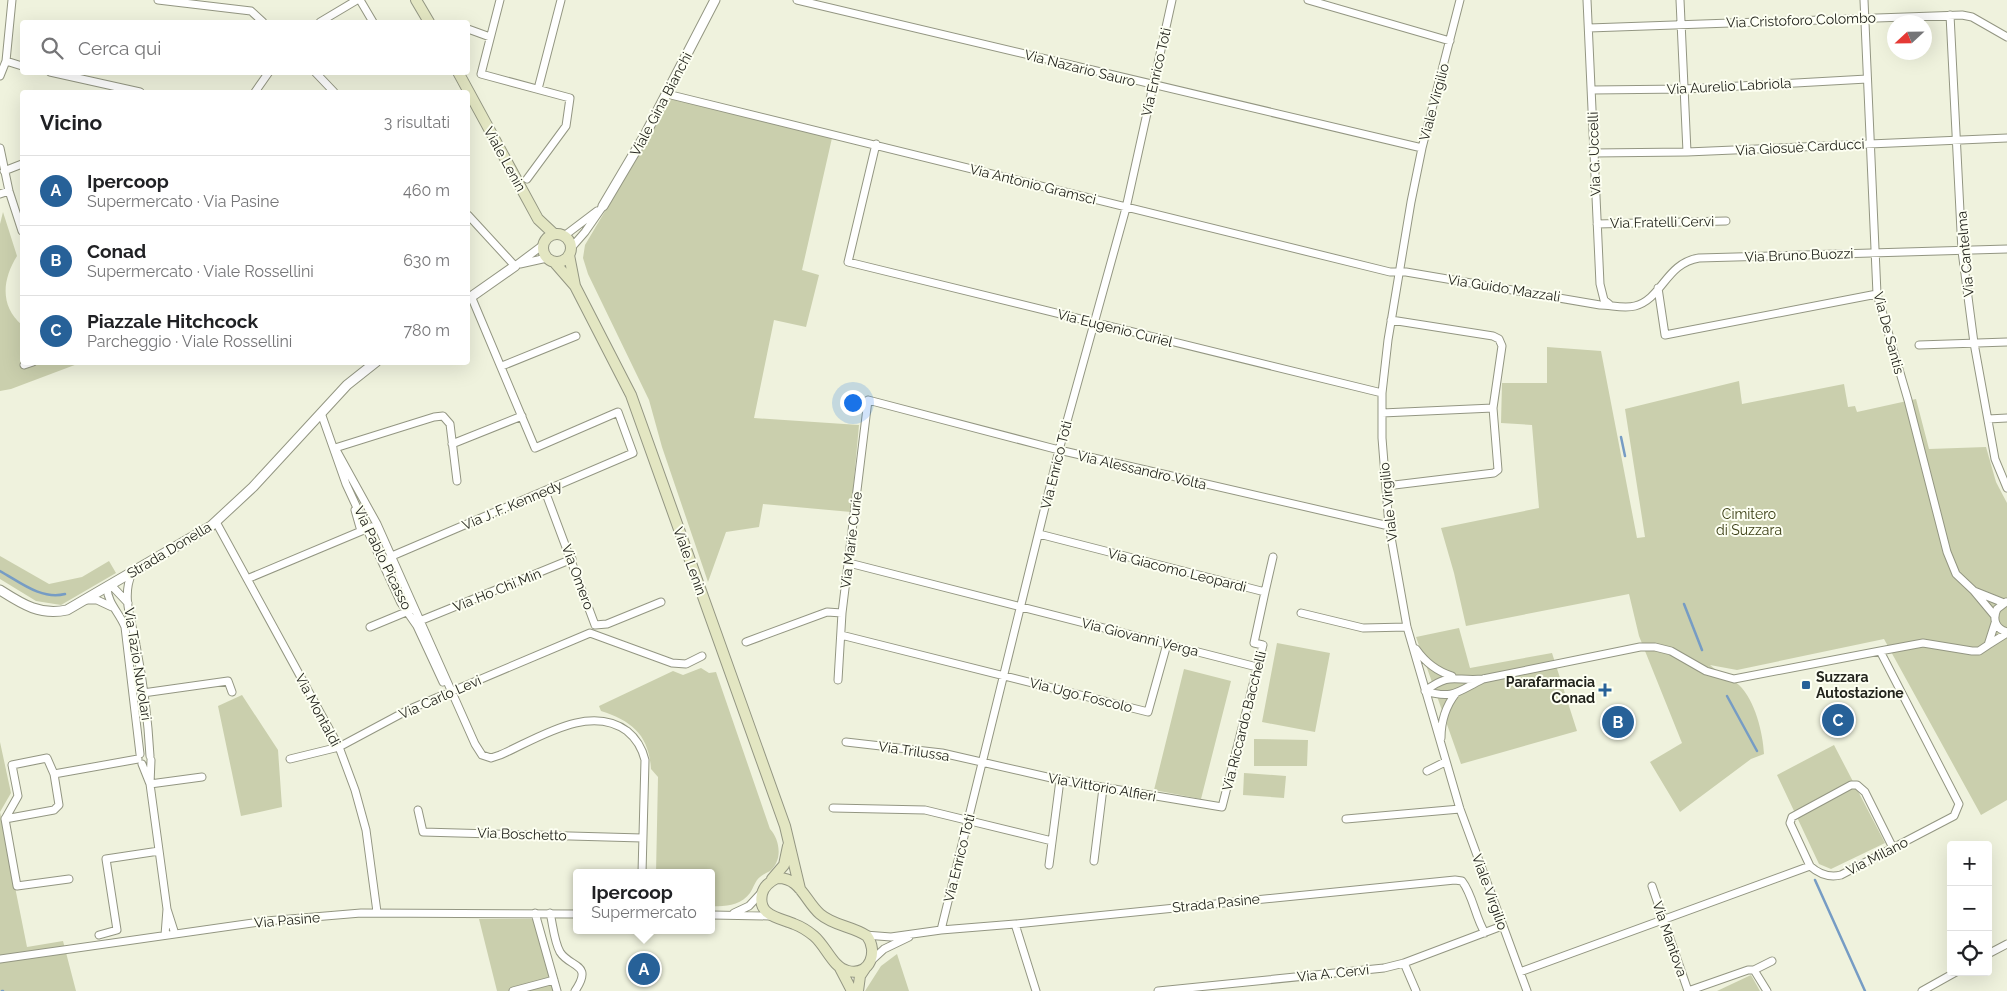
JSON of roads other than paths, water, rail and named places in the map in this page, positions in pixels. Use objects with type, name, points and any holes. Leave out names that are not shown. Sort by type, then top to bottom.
[{"type":"main road","points":[[416,0],[428,20]]},
{"type":"main road","name":"Viale Lenin","points":[[460,75],[468,90]]},
{"type":"main road","name":"Viale Lenin","points":[[470,94],[538,219],[551,239],[551,260],[575,286],[631,395],[789,843],[800,889]]},
{"type":"main road","name":"Viale Lenin","points":[[551,239],[569,241],[575,286]]},
{"type":"main road","points":[[551,260],[563,261],[570,252]]},
{"type":"main road","points":[[789,843],[784,865],[762,892],[762,905],[770,916],[805,929],[822,943],[848,980],[852,991]]},
{"type":"main road","points":[[771,881],[777,878],[790,880],[800,889],[812,907],[826,919],[865,935],[873,948],[869,964],[860,976],[858,991]]},
{"type":"main road","points":[[836,964],[847,971],[854,972],[869,964]]},
{"type":"street","points":[[0,76],[6,61],[12,0]]},
{"type":"street","points":[[158,0],[251,11],[260,20]]},
{"type":"street","points":[[324,20],[359,0],[372,20]]},
{"type":"street","points":[[500,0],[482,74],[570,98],[566,126],[527,179]]},
{"type":"street","points":[[538,88],[562,0]]},
{"type":"street","name":"Viale Gina Bianchi","points":[[603,206],[667,94],[715,0]]},
{"type":"street","name":"Via Nazario Sauro","points":[[796,0],[1153,86],[1422,148]]},
{"type":"street","name":"Via Enrico Toti","points":[[941,930],[1022,608],[1059,450],[1126,208],[1172,0]]},
{"type":"street","points":[[1308,0],[1450,41]]},
{"type":"street","name":"Viale Virgilio","points":[[1460,0],[1422,148],[1391,320],[1382,393],[1386,486],[1389,526],[1407,627],[1460,809],[1527,991]]},
{"type":"street","name":"Via G. Uccelli","points":[[1587,0],[1600,284],[1604,300],[1609,304]]},
{"type":"street","points":[[1680,0],[1687,152]]},
{"type":"street","name":"Via De Santis","points":[[1864,0],[1876,253],[1876,294],[1908,400],[1947,552],[1956,574],[1974,590]]},
{"type":"street","name":"Via Cristoforo Colombo","points":[[1589,28],[1950,15],[1972,17],[2007,37]]},
{"type":"street","name":"Via Cantelma","points":[[1950,15],[1958,142],[1962,250],[1974,342],[1995,459],[2007,488]]},
{"type":"street","points":[[470,30],[490,37]]},
{"type":"street","points":[[6,61],[20,65]]},
{"type":"street","points":[[64,75],[131,90]]},
{"type":"street","points":[[256,90],[266,75]]},
{"type":"street","points":[[317,75],[332,90]]},
{"type":"street","name":"Via Aurelio Labriola","points":[[1592,90],[1685,89],[1867,79]]},
{"type":"street","name":"Via Antonio Gramsci","points":[[667,94],[876,144],[1126,208],[1390,272],[1400,272]]},
{"type":"street","name":"Via Giosuè Carducci","points":[[1594,153],[1687,152],[1958,142],[2007,138]]},
{"type":"street","name":"Via Eugenio Curiel","points":[[876,144],[848,262],[1382,393]]},
{"type":"street","points":[[0,148],[9,191],[20,225]]},
{"type":"street","points":[[4,171],[20,165]]},
{"type":"street","points":[[0,194],[9,191]]},
{"type":"street","points":[[470,296],[551,239],[603,206]]},
{"type":"street","points":[[570,252],[603,206]]},
{"type":"street","points":[[470,217],[515,266]]},
{"type":"street","name":"Via Fratelli Cervi","points":[[1597,224],[1726,221]]},
{"type":"street","name":"Via Bruno Buozzi","points":[[1609,304],[1629,307],[1638,305],[1658,288],[1676,267],[1694,259],[2007,249]]},
{"type":"street","points":[[515,266],[530,260],[551,260]]},
{"type":"street","name":"Via Guido Mazzali","points":[[1400,272],[1600,305],[1609,304]]},
{"type":"street","points":[[1658,288],[1665,335],[1876,294]]},
{"type":"street","points":[[452,444],[522,416],[502,366],[470,299]]},
{"type":"street","points":[[1386,486],[1494,473],[1498,470],[1493,408],[1502,346],[1499,339],[1493,336],[1391,320]]},
{"type":"street","points":[[502,366],[576,336]]},
{"type":"street","points":[[1919,345],[2007,342]]},
{"type":"street","name":"Strada Donella","points":[[0,590],[27,606],[45,612],[67,610],[201,533],[216,522],[248,492],[350,383],[372,365]]},
{"type":"street","name":"Via Alessandro Volta","points":[[868,400],[1059,450],[1389,526]]},
{"type":"street","name":"Via Marie Curie","points":[[838,680],[842,613],[868,400]]},
{"type":"street","points":[[1382,413],[1493,408]]},
{"type":"street","name":"Via J. F. Kennedy","points":[[392,556],[633,453],[618,412],[535,448],[522,416]]},
{"type":"street","name":"Via Pablo Picasso","points":[[321,413],[364,530],[417,626],[445,686],[452,691]]},
{"type":"street","points":[[335,448],[439,416],[447,419],[450,424],[457,481]]},
{"type":"street","points":[[1988,419],[2007,418]]},
{"type":"street","name":"Via Pablo Picasso","points":[[335,448],[377,524],[482,756],[491,758],[570,724],[590,719],[605,720],[628,732],[642,748],[645,760],[642,869]]},
{"type":"street","name":"Via Omero","points":[[544,491],[572,559],[595,626],[607,624],[661,602]]},
{"type":"street","name":"Via Montaldi","points":[[216,522],[339,746],[355,790],[366,830],[377,912]]},
{"type":"street","points":[[247,579],[377,524]]},
{"type":"street","points":[[364,530],[373,531],[385,555],[392,556]]},
{"type":"street","name":"Via Giacomo Leopardi","points":[[1039,534],[1265,592],[1254,642]]},
{"type":"street","points":[[386,568],[388,559],[392,556]]},
{"type":"street","points":[[1265,592],[1273,557]]},
{"type":"street","name":"Via Ho Chi Min","points":[[422,620],[572,559]]},
{"type":"street","name":"Via Giovanni Verga","points":[[849,563],[1257,667]]},
{"type":"street","name":"Via Tazio Nuvolari","points":[[132,573],[127,590],[128,603],[143,693],[151,758],[150,784],[167,909],[175,934]]},
{"type":"street","points":[[109,586],[128,603]]},
{"type":"street","name":"Via Tazio Nuvolari","points":[[109,586],[107,596],[125,627],[125,644],[140,759],[150,784]]},
{"type":"street","points":[[1974,590],[2005,602]]},
{"type":"street","points":[[1974,590],[2001,630],[2007,633]]},
{"type":"street","points":[[86,600],[97,600],[112,607]]},
{"type":"street","points":[[1988,645],[1996,609],[2005,602]]},
{"type":"street","points":[[370,627],[416,608]]},
{"type":"street","points":[[746,642],[827,612],[842,613]]},
{"type":"street","points":[[1301,613],[1363,628],[1407,627]]},
{"type":"street","points":[[595,626],[590,633],[672,662],[686,664],[702,656]]},
{"type":"street","name":"Via Carlo Levi","points":[[290,759],[339,746],[410,709],[590,633]]},
{"type":"street","points":[[1412,644],[1425,661],[1442,673],[1468,681],[1640,647],[1655,647],[1671,651],[1706,671],[1734,679],[1923,643],[1979,651],[2007,633]]},
{"type":"street","points":[[841,635],[1004,676]]},
{"type":"street","name":"Via Riccardo Bacchelli","points":[[1222,807],[1263,645],[1254,642]]},
{"type":"street","name":"Via Ugo Foscolo","points":[[1004,676],[1148,712],[1166,644]]},
{"type":"street","name":"Via Milano","points":[[1810,866],[1821,874],[1835,876],[1954,816],[1959,804],[1880,651]]},
{"type":"street","points":[[1425,691],[1441,680],[1457,678]]},
{"type":"street","points":[[1425,691],[1442,696],[1457,692],[1483,679]]},
{"type":"street","points":[[143,693],[228,681],[232,692]]},
{"type":"street","points":[[1441,746],[1441,725],[1446,710],[1457,692]]},
{"type":"street","name":"Via Trilussa","points":[[846,742],[942,753],[982,763]]},
{"type":"street","points":[[54,774],[140,759],[146,752],[151,758],[148,764],[140,759]]},
{"type":"street","points":[[5,819],[54,810],[59,805],[54,774],[47,758],[12,765],[18,796],[5,819],[17,886],[69,879]]},
{"type":"street","points":[[1427,771],[1445,762]]},
{"type":"street","name":"Via Vittorio Alfieri","points":[[982,763],[1103,788],[1222,807]]},
{"type":"street","points":[[150,784],[202,777]]},
{"type":"street","points":[[1049,865],[1060,780]]},
{"type":"street","points":[[1520,972],[1810,866],[1790,823],[1792,817],[1851,785],[1857,785],[1865,792],[1893,848]]},
{"type":"street","points":[[1094,862],[1103,788]]},
{"type":"street","points":[[833,808],[926,810],[1052,841]]},
{"type":"street","points":[[1346,819],[1460,809]]},
{"type":"street","name":"Via Boschetto","points":[[418,810],[423,832],[642,838]]},
{"type":"street","points":[[99,935],[117,930],[106,859],[160,851]]},
{"type":"street","name":"Strada Pasine","points":[[865,935],[882,937],[1455,880],[1462,881],[1466,887],[1485,932]]},
{"type":"street","name":"Via Mantova","points":[[1652,886],[1688,991]]},
{"type":"street","points":[[732,914],[748,906],[762,892]]},
{"type":"street","name":"Via Tazio Nuvolari","points":[[165,935],[167,909]]},
{"type":"street","name":"Via Pasine","points":[[0,959],[266,921],[377,912],[535,912],[573,914]]},
{"type":"street","points":[[535,912],[557,990]]},
{"type":"street","points":[[550,913],[560,953],[580,967],[582,972],[580,984],[575,991]]},
{"type":"street","points":[[715,915],[770,916]]},
{"type":"street","points":[[1015,924],[1036,991]]},
{"type":"street","name":"Via A. Cervi","points":[[1158,991],[1223,988],[1384,968],[1404,963],[1502,926]]},
{"type":"street","points":[[869,964],[890,946],[914,934]]},
{"type":"street","points":[[543,940],[549,935],[556,940]]},
{"type":"street","points":[[1992,952],[2007,944]]},
{"type":"street","points":[[1688,991],[1748,970],[1754,970],[1772,961]]},
{"type":"street","points":[[1404,963],[1416,991]]},
{"type":"street","points":[[1754,970],[1767,991]]},
{"type":"street","points":[[1922,991],[1949,976]]},
{"type":"street","points":[[513,991],[554,980]]},
{"type":"waterway","points":[[1621,437],[1625,456]]},
{"type":"waterway","points":[[0,571],[39,592],[56,595],[65,594]]},
{"type":"waterway","points":[[1684,604],[1702,650]]},
{"type":"waterway","points":[[1727,696],[1757,751]]},
{"type":"waterway","points":[[1815,880],[1865,991]]},
{"type":"place","name":"Suzzara Autostazione","points":[[1806,685]]},
{"type":"place","name":"Parafarmacia Conad","points":[[1605,690]]},
{"type":"place","name":"Piazzale Hitchcock","points":[[1838,720]]},
{"type":"place","name":"Conad","points":[[1618,722]]},
{"type":"place","name":"Ipercoop","points":[[644,969]]},
{"type":"park label","name":"Cimitero di Suzzara","points":[[1749,522]]}]
